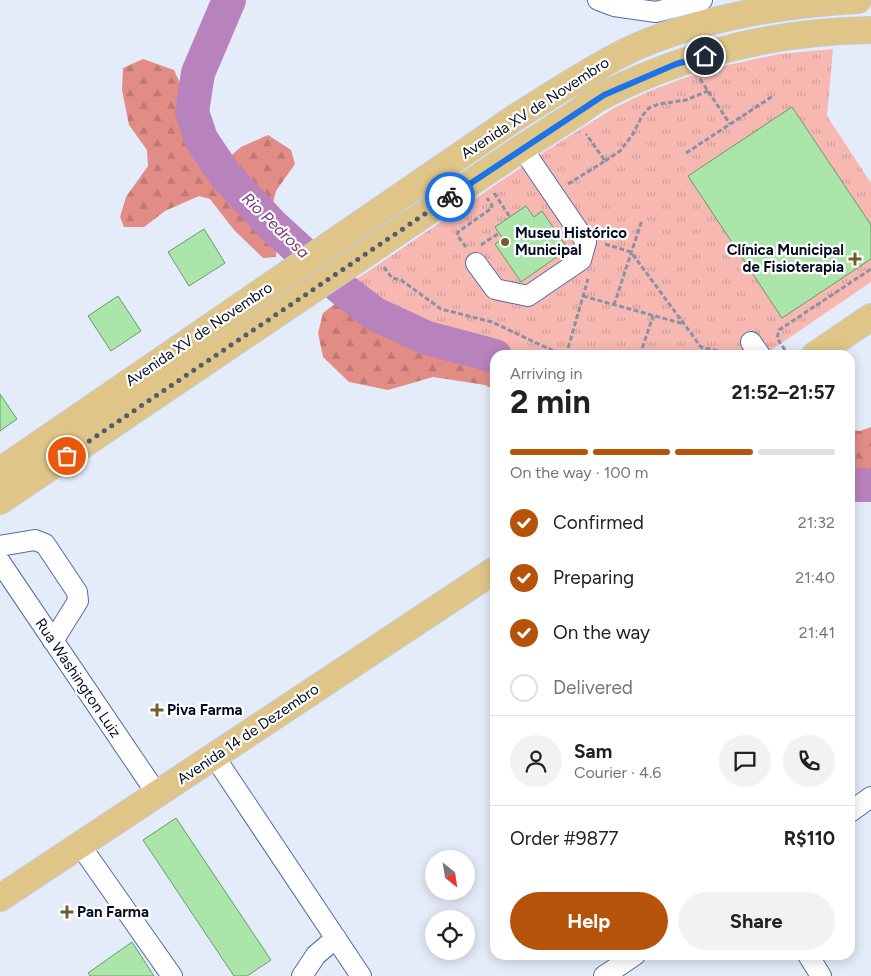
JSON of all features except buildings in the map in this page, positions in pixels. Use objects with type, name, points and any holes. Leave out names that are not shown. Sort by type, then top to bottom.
[{"type":"main road","name":"Avenida XV de Novembro","points":[[0,471],[516,118],[590,71],[626,52],[667,35],[705,8],[772,9],[831,1],[858,0]]},
{"type":"main road","name":"Avenida XV de Novembro","points":[[0,501],[522,148],[604,95],[676,64],[719,51],[775,39],[833,30],[871,30]]},
{"type":"main road","points":[[822,350],[871,316]]},
{"type":"main road","name":"Avenida 14 de Dezembro","points":[[0,898],[490,573]]},
{"type":"street","points":[[598,0],[614,6],[656,12],[705,8],[719,51]]},
{"type":"street","points":[[474,253],[495,289],[528,296],[581,260],[586,242],[522,148]]},
{"type":"street","points":[[0,546],[35,540],[45,544],[77,592],[78,601],[53,641]]},
{"type":"street","name":"Rua Washington Luiz","points":[[0,562],[157,794]]},
{"type":"street","points":[[214,756],[362,976]]},
{"type":"street","points":[[855,809],[871,798]]},
{"type":"street","points":[[80,845],[172,976]]},
{"type":"street","points":[[302,976],[316,955],[336,938]]},
{"type":"street","points":[[604,976],[628,960]]},
{"type":"street","points":[[811,960],[821,976]]},
{"type":"path","points":[[699,77],[730,124]]},
{"type":"path","points":[[562,188],[620,151],[649,108],[659,104],[686,100],[708,91]]},
{"type":"path","points":[[686,153],[773,96]]},
{"type":"path","points":[[585,132],[604,161]]},
{"type":"path","points":[[494,192],[510,217]]},
{"type":"path","points":[[487,197],[492,208],[458,232],[457,235],[474,253],[499,233]]},
{"type":"path","points":[[614,305],[642,220]]},
{"type":"path","points":[[599,242],[631,252],[701,347],[714,350]]},
{"type":"path","points":[[785,350],[777,338],[779,330],[871,269]]},
{"type":"path","points":[[392,278],[401,280],[441,309],[492,322],[551,350]]},
{"type":"path","points":[[567,350],[588,278]]},
{"type":"path","points":[[583,296],[684,324]]},
{"type":"path","points":[[642,350],[653,316]]},
{"type":"green space","points":[[833,49],[827,116],[871,183],[871,282],[771,350],[500,350],[429,331],[378,309],[348,285],[541,154],[614,108],[681,79],[723,66],[780,54]]},
{"type":"green space","points":[[143,59],[174,70],[181,85],[176,105],[182,134],[206,161],[227,159],[241,147],[268,135],[291,150],[295,164],[276,191],[271,211],[277,241],[276,257],[263,258],[234,230],[210,199],[199,196],[165,211],[144,227],[124,227],[120,217],[126,197],[148,166],[147,150],[129,125],[122,90],[123,68]]},
{"type":"green space","points":[[361,284],[533,350],[490,350],[490,388],[485,385],[433,377],[388,390],[349,382],[323,357],[318,333],[323,313]]},
{"type":"green space","points":[[871,427],[871,502],[855,497],[855,430],[860,431]]},
{"type":"waterway","name":"Rio Pedrosa","points":[[229,0],[198,73],[192,112],[201,139],[225,175],[272,225],[341,288],[375,314],[427,338],[490,355]]},
{"type":"waterway","name":"Rio Pedrosa","points":[[855,485],[871,485]]},
{"type":"way so far","points":[[67,456],[450,197]]},
{"type":"place","name":"Museu Histórico Municipal","points":[[505,242]]},
{"type":"place","name":"Clínica Municipal de Fisioterapia","points":[[855,259]]},
{"type":"place","name":"Piva Farma","points":[[157,710]]},
{"type":"place","name":"Pan Farma","points":[[67,912]]},
{"type":"route","points":[[450,197],[604,95],[676,64],[705,56]]}]
